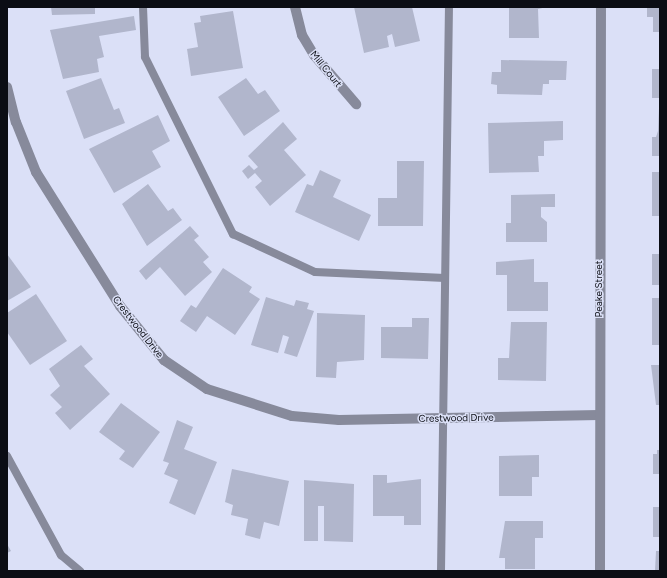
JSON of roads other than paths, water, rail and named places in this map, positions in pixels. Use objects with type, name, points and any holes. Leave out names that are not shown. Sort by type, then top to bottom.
[{"type":"street","name":"Mill Court","points":[[295,7],[302,34],[314,55],[356,104]]},
{"type":"street","name":"Peake Street","points":[[600,571],[599,415],[601,7]]},
{"type":"street","name":"Crestwood Drive","points":[[7,87],[16,122],[36,172],[62,219],[120,306],[164,360],[207,390],[292,416],[339,420],[599,415]]},
{"type":"lane","points":[[142,7],[145,57],[233,234],[315,272],[445,278]]},
{"type":"lane","points":[[441,571],[448,7]]},
{"type":"lane","points":[[7,456],[61,554],[80,571]]}]
